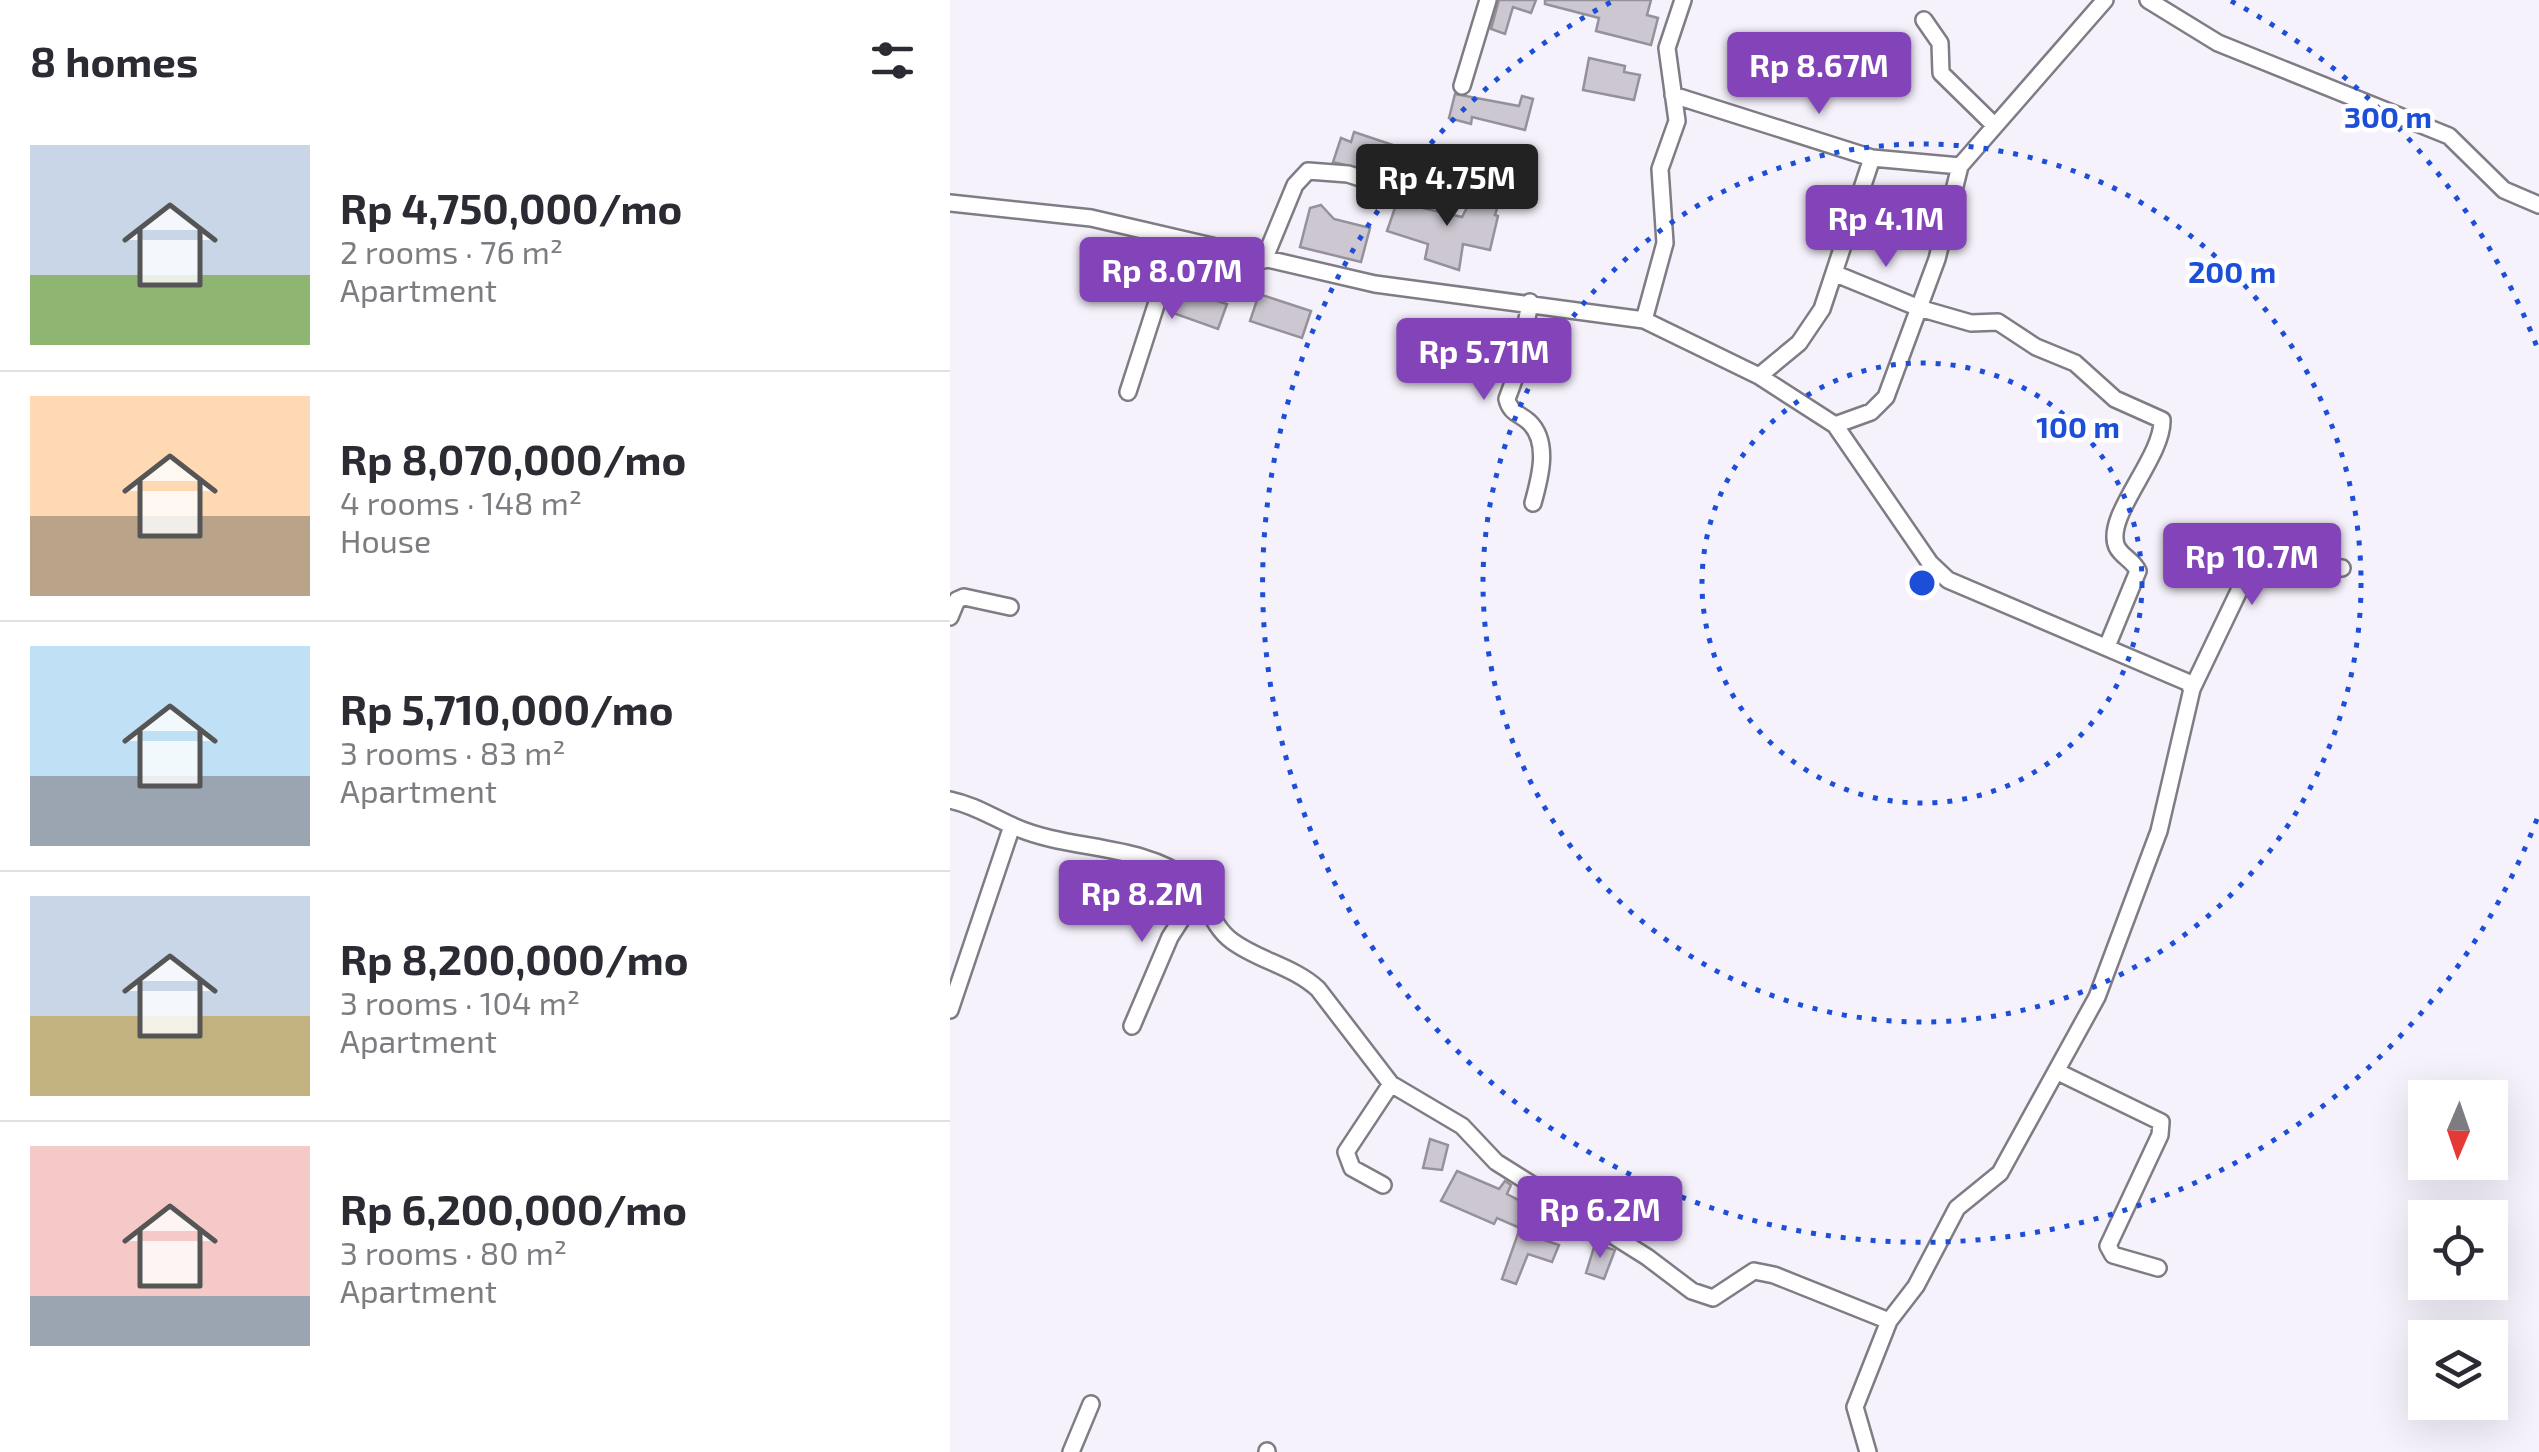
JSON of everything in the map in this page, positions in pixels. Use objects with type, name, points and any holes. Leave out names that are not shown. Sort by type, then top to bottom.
[{"type":"street","points":[[1462,86],[1488,0]]},
{"type":"street","points":[[1644,320],[1666,243],[1660,169],[1677,120],[1666,48],[1684,0]]},
{"type":"street","points":[[1835,424],[1871,412],[1886,398],[1942,242],[1960,166],[2105,0]]},
{"type":"street","points":[[2148,0],[2218,44],[2449,136],[2504,190],[2539,205]]},
{"type":"street","points":[[1924,20],[1940,44],[1941,73],[1994,125]]},
{"type":"street","points":[[1673,95],[1872,158],[1960,166]]},
{"type":"street","points":[[1759,376],[1806,333],[1836,274],[1872,158]]},
{"type":"street","points":[[1264,260],[1294,185],[1308,171],[1348,174],[1428,200]]},
{"type":"street","points":[[950,203],[1091,218],[1375,284],[1644,320],[1759,376],[1835,424],[1930,563],[1948,580],[2108,644],[2178,676],[2192,689]]},
{"type":"street","points":[[1128,392],[1176,240]]},
{"type":"street","points":[[1836,274],[1919,308],[1972,323],[1998,322],[2036,347],[2075,363],[2115,399],[2162,420],[2156,446],[2116,527],[2118,549],[2138,571],[2108,644]]},
{"type":"street","points":[[1530,302],[1518,369],[1507,403],[1530,422],[1541,444],[1533,502]]},
{"type":"street","points":[[1868,1452],[1855,1407],[1889,1321],[1916,1286],[1957,1208],[2000,1173],[2097,998],[2159,831],[2192,689],[2240,582],[2248,572],[2281,562],[2342,568]]},
{"type":"street","points":[[950,617],[957,600],[964,597],[1010,607]]},
{"type":"street","points":[[950,800],[1012,826],[1184,876],[1200,892],[1210,918],[1235,943],[1291,969],[1318,989],[1391,1084],[1462,1126],[1496,1162],[1647,1257],[1692,1292],[1713,1298],[1754,1271],[1774,1274],[1889,1321]]},
{"type":"street","points":[[950,1010],[1012,826]]},
{"type":"street","points":[[1132,1026],[1170,937],[1200,892]]},
{"type":"street","points":[[2058,1072],[2162,1122],[2160,1135],[2108,1246],[2113,1254],[2158,1268]]},
{"type":"street","points":[[1383,1185],[1352,1168],[1346,1152],[1391,1084]]},
{"type":"street","points":[[1070,1452],[1091,1404]]},
{"type":"building","points":[[1499,0],[1536,0],[1531,13],[1513,7],[1505,34],[1491,29]]},
{"type":"building","points":[[1545,0],[1651,0],[1647,15],[1658,18],[1651,45],[1596,31],[1599,18],[1545,4]]},
{"type":"building","points":[[1589,58],[1625,66],[1624,72],[1640,75],[1634,100],[1583,90]]},
{"type":"building","points":[[1455,94],[1519,106],[1522,96],[1533,99],[1525,130],[1472,117],[1471,124],[1449,118]]},
{"type":"building","points":[[1354,132],[1405,149],[1395,178],[1333,162],[1341,138],[1351,142]]},
{"type":"building","points":[[1474,194],[1499,202],[1495,215],[1498,216],[1490,250],[1463,244],[1459,270],[1425,259],[1428,244],[1387,231],[1397,202],[1462,217]]},
{"type":"building","points":[[1321,205],[1334,219],[1370,228],[1361,262],[1300,247],[1310,208]]},
{"type":"building","points":[[1179,271],[1223,286],[1217,301],[1227,304],[1218,329],[1173,313],[1167,306]]},
{"type":"building","points":[[1259,294],[1311,311],[1302,338],[1250,321]]},
{"type":"building","points":[[1430,1139],[1448,1145],[1442,1170],[1423,1168]]},
{"type":"building","points":[[1457,1171],[1499,1189],[1505,1181],[1511,1185],[1507,1194],[1554,1219],[1544,1240],[1559,1245],[1552,1262],[1528,1254],[1516,1284],[1502,1279],[1520,1228],[1497,1218],[1494,1224],[1441,1201]]},
{"type":"building","points":[[1595,1244],[1615,1250],[1604,1279],[1586,1273]]}]
